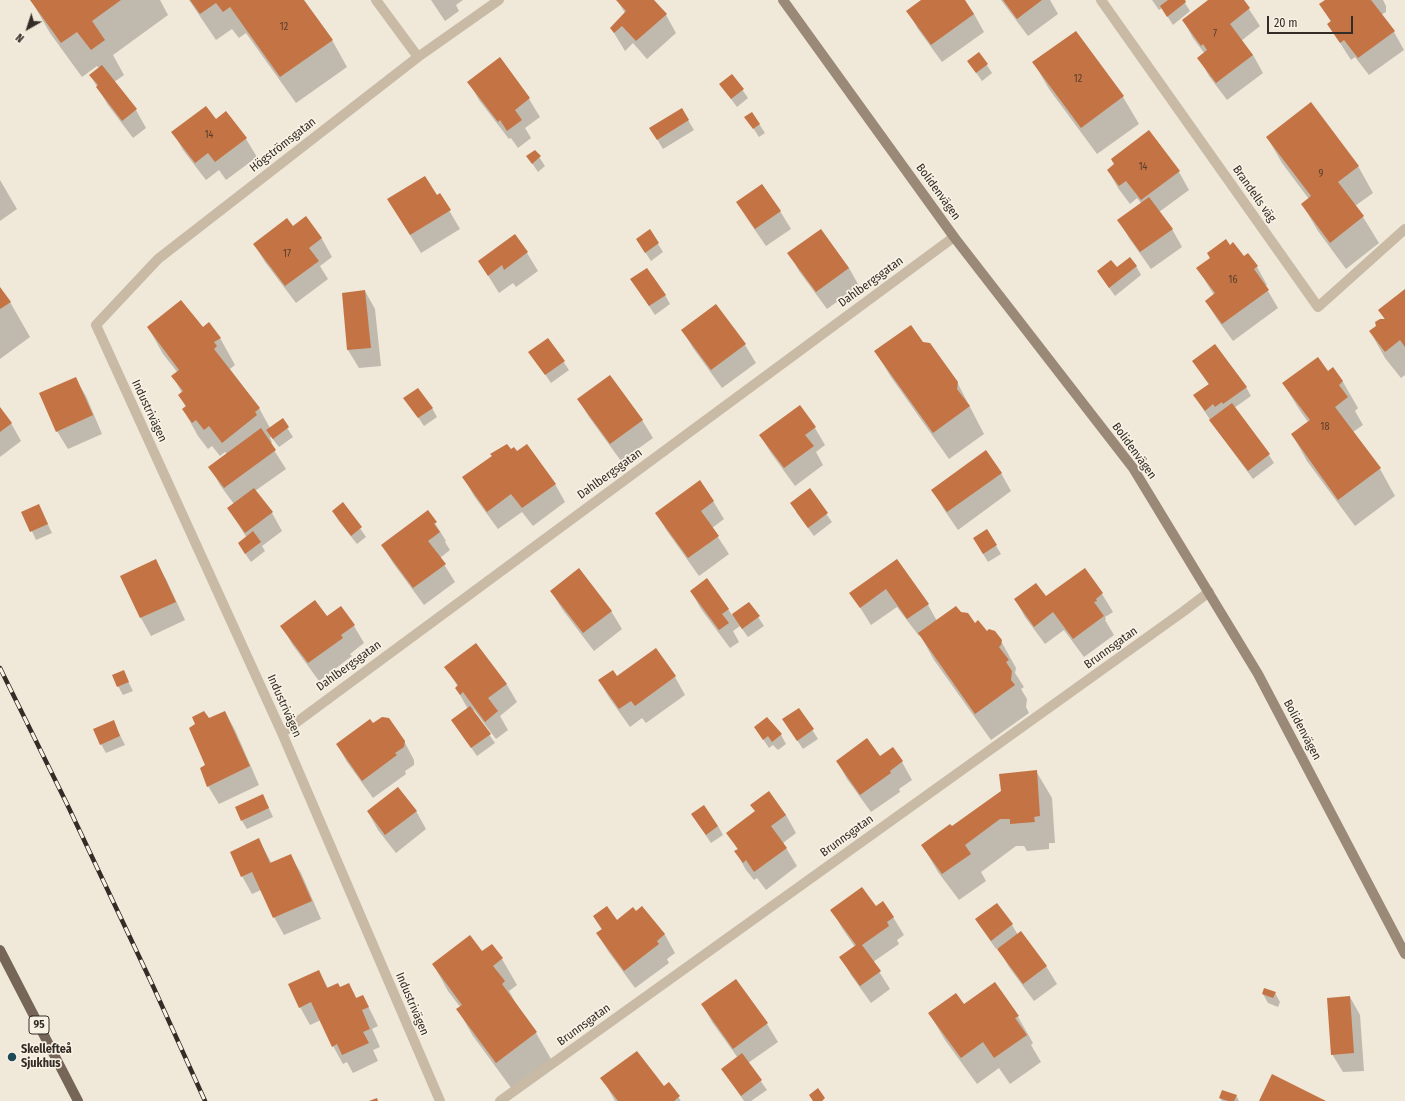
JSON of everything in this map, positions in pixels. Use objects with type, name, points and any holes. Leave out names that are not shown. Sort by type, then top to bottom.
[{"type":"main road","name":"Bolidenvägen","points":[[783,0],[954,237],[1133,468],[1258,674],[1405,954]]},
{"type":"main road","name":"95","points":[[0,950],[78,1101]]},
{"type":"street","points":[[376,0],[418,57]]},
{"type":"street","name":"Högströmsgatan","points":[[96,325],[158,259],[418,57],[499,0]]},
{"type":"street","name":"Brandells väg","points":[[1101,0],[1318,307],[1405,229]]},
{"type":"street","name":"Dahlbergsgatan","points":[[282,732],[954,237]]},
{"type":"street","name":"Industrivägen","points":[[96,325],[282,732],[440,1101]]},
{"type":"street","name":"Brunnsgatan","points":[[500,1101],[1184,611],[1208,592]]},
{"type":"building","points":[[30,0],[121,0],[92,21],[105,40],[91,50],[77,32],[61,43]]},
{"type":"building","points":[[190,0],[304,0],[333,40],[280,77],[230,7],[223,12],[216,3],[200,14]]},
{"type":"building","points":[[616,0],[654,0],[667,14],[636,41],[622,26],[614,33],[610,28],[626,11]]},
{"type":"building","points":[[921,0],[965,0],[974,14],[931,45],[906,11]]},
{"type":"building","points":[[1003,0],[1042,0],[1017,19]]},
{"type":"building","points":[[1168,0],[1185,0],[1186,2],[1167,17],[1160,6]]},
{"type":"building","points":[[1208,0],[1244,0],[1250,8],[1230,24],[1253,55],[1216,83],[1197,58],[1207,50],[1203,44],[1201,46],[1182,20]]},
{"type":"building","points":[[1325,0],[1371,0],[1395,31],[1358,58],[1344,40],[1340,43],[1327,24],[1331,21],[1319,4]]},
{"type":"building","points":[[1076,31],[1124,96],[1081,128],[1032,62]]},
{"type":"building","points":[[979,52],[988,64],[976,73],[967,61]]},
{"type":"building","points":[[500,57],[530,98],[515,110],[522,120],[507,131],[500,120],[498,122],[467,82]]},
{"type":"building","points":[[102,65],[137,109],[122,121],[96,87],[98,85],[89,75]]},
{"type":"building","points":[[732,74],[744,89],[731,99],[719,84]]},
{"type":"building","points":[[1311,102],[1359,166],[1338,182],[1364,216],[1330,243],[1301,204],[1311,196],[1266,137]]},
{"type":"building","points":[[206,106],[216,119],[226,111],[247,138],[215,162],[208,153],[195,163],[171,132]]},
{"type":"building","points":[[682,108],[689,120],[657,140],[649,128]]},
{"type":"building","points":[[752,112],[760,124],[753,129],[744,117]]},
{"type":"building","points":[[1149,130],[1180,171],[1141,200],[1126,181],[1119,186],[1107,170],[1114,164],[1111,159]]},
{"type":"building","points":[[535,150],[541,156],[532,164],[526,156]]},
{"type":"building","points":[[425,176],[437,195],[440,193],[451,210],[410,235],[387,199]]},
{"type":"building","points":[[762,184],[781,211],[755,229],[736,202]]},
{"type":"building","points":[[1149,197],[1173,229],[1140,252],[1117,220]]},
{"type":"building","points":[[306,216],[322,238],[309,248],[319,261],[285,286],[253,244],[287,218],[293,226]]},
{"type":"building","points":[[650,229],[659,243],[645,253],[636,239]]},
{"type":"building","points":[[821,229],[849,268],[816,292],[787,253]]},
{"type":"building","points":[[515,234],[528,252],[504,270],[502,265],[488,276],[478,261]]},
{"type":"building","points":[[1226,239],[1230,245],[1233,242],[1244,256],[1248,253],[1258,266],[1254,269],[1269,290],[1222,324],[1205,301],[1215,293],[1196,268],[1210,258],[1207,253]]},
{"type":"building","points":[[1130,257],[1137,266],[1109,288],[1097,271],[1111,260],[1117,267]]},
{"type":"building","points":[[647,268],[666,295],[649,306],[630,279]]},
{"type":"building","points":[[0,287],[11,302],[0,309]]},
{"type":"building","points":[[1405,289],[1405,347],[1400,340],[1385,352],[1369,331],[1376,326],[1375,322],[1380,319],[1385,319],[1378,310]]},
{"type":"building","points":[[365,290],[371,348],[347,350],[342,293]]},
{"type":"building","points":[[181,300],[203,327],[209,322],[221,338],[214,342],[217,346],[214,349],[260,408],[255,412],[257,415],[222,443],[209,426],[204,430],[196,420],[192,423],[182,409],[186,406],[178,395],[183,391],[171,376],[179,370],[147,327]]},
{"type":"building","points":[[716,304],[746,344],[711,370],[681,330]]},
{"type":"building","points":[[911,325],[923,342],[930,343],[958,382],[957,389],[970,406],[933,433],[874,351]]},
{"type":"building","points":[[548,338],[565,361],[545,375],[528,352]]},
{"type":"building","points":[[1215,344],[1247,387],[1223,404],[1222,402],[1215,407],[1213,404],[1205,411],[1193,395],[1209,384],[1192,361]]},
{"type":"building","points":[[1318,357],[1328,371],[1333,367],[1343,381],[1339,385],[1348,397],[1335,407],[1381,468],[1338,500],[1291,434],[1310,420],[1282,383]]},
{"type":"building","points":[[610,375],[643,420],[610,444],[577,399]]},
{"type":"building","points":[[76,377],[93,415],[56,432],[39,393]]},
{"type":"building","points":[[418,388],[433,408],[418,418],[403,398]]},
{"type":"building","points":[[1232,403],[1270,454],[1248,471],[1209,420]]},
{"type":"building","points":[[800,405],[816,427],[805,435],[814,446],[784,468],[759,435]]},
{"type":"building","points":[[0,407],[12,423],[0,432]]},
{"type":"building","points":[[283,418],[289,427],[273,439],[266,430]]},
{"type":"building","points":[[261,428],[276,450],[224,488],[208,467]]},
{"type":"building","points":[[507,444],[511,449],[514,447],[517,451],[527,444],[556,484],[522,508],[511,494],[487,512],[462,477],[492,456],[490,454]]},
{"type":"building","points":[[986,450],[1002,473],[947,512],[931,490]]},
{"type":"building","points":[[700,480],[714,501],[701,511],[719,536],[688,558],[655,513]]},
{"type":"building","points":[[254,488],[273,512],[245,533],[227,508]]},
{"type":"building","points":[[810,488],[828,513],[808,528],[790,503]]},
{"type":"building","points":[[343,502],[362,527],[351,536],[332,511]]},
{"type":"building","points":[[39,504],[48,524],[30,532],[21,512]]},
{"type":"building","points":[[428,510],[437,522],[434,524],[440,532],[428,541],[446,564],[413,588],[381,545]]},
{"type":"building","points":[[987,529],[997,545],[983,554],[973,538]]},
{"type":"building","points":[[253,531],[261,542],[245,554],[238,543]]},
{"type":"building","points":[[156,559],[176,602],[140,618],[120,576]]},
{"type":"building","points":[[897,559],[929,604],[907,619],[886,589],[860,608],[849,593]]},
{"type":"building","points":[[579,568],[612,611],[583,633],[550,591]]},
{"type":"building","points":[[1085,568],[1103,593],[1096,599],[1097,601],[1094,602],[1104,616],[1073,639],[1053,612],[1034,627],[1014,599],[1036,583],[1046,596]]},
{"type":"building","points":[[707,578],[729,609],[722,614],[729,623],[719,630],[690,591]]},
{"type":"building","points":[[315,600],[327,616],[341,606],[355,625],[341,635],[343,638],[308,663],[280,626]]},
{"type":"building","points":[[749,602],[760,616],[742,629],[732,614]]},
{"type":"building","points":[[956,606],[961,612],[968,613],[975,623],[978,620],[987,631],[989,629],[995,631],[1002,640],[999,647],[1009,660],[1006,662],[1012,671],[1011,680],[1015,685],[975,714],[918,633]]},
{"type":"building","points":[[476,643],[507,684],[488,698],[498,711],[485,722],[463,692],[460,695],[455,688],[458,685],[444,667]]},
{"type":"building","points":[[656,648],[676,676],[635,706],[631,701],[619,709],[598,680],[613,670],[617,676]]},
{"type":"building","points":[[124,670],[129,682],[117,687],[112,675]]},
{"type":"building","points":[[470,706],[491,734],[471,748],[451,720]]},
{"type":"building","points":[[799,708],[814,729],[797,741],[782,719]]},
{"type":"building","points":[[204,711],[209,718],[225,711],[250,766],[207,787],[200,768],[205,765],[189,728],[195,724],[192,717]]},
{"type":"building","points":[[382,717],[389,718],[405,741],[404,747],[395,753],[397,755],[362,781],[336,744],[370,719],[373,723]]},
{"type":"building","points":[[767,717],[782,734],[772,742],[768,736],[763,740],[754,727]]},
{"type":"building","points":[[114,720],[120,736],[100,745],[93,729]]},
{"type":"building","points":[[867,738],[880,756],[893,747],[903,761],[890,771],[891,773],[860,795],[836,761]]},
{"type":"building","points":[[1037,770],[1040,816],[1034,817],[1035,822],[1010,824],[1010,819],[1000,819],[965,845],[971,854],[942,874],[921,845],[950,824],[952,826],[1001,791],[999,774]]},
{"type":"building","points":[[398,787],[417,811],[385,835],[367,811]]},
{"type":"building","points":[[769,791],[786,815],[771,826],[787,848],[754,872],[746,860],[743,863],[734,851],[738,849],[726,833],[755,811],[750,805]]},
{"type":"building","points":[[263,794],[269,808],[241,821],[235,807]]},
{"type":"building","points":[[704,805],[718,826],[706,835],[691,814]]},
{"type":"building","points":[[259,838],[270,863],[291,854],[312,901],[273,918],[252,872],[241,877],[230,852]]},
{"type":"building","points":[[862,887],[876,906],[883,901],[894,917],[887,922],[889,926],[862,945],[881,971],[860,986],[839,957],[856,945],[830,910]]},
{"type":"building","points":[[997,903],[1013,924],[991,941],[975,919]]},
{"type":"building","points":[[607,906],[617,920],[633,907],[636,911],[642,906],[665,934],[657,941],[659,944],[624,971],[596,933],[602,929],[593,916]]},
{"type":"building","points":[[1021,931],[1047,966],[1023,984],[997,949]]},
{"type":"building","points":[[470,935],[482,951],[492,944],[503,958],[493,966],[505,981],[502,984],[537,1032],[496,1063],[456,1009],[462,1005],[432,964]]},
{"type":"building","points":[[319,970],[327,988],[338,983],[340,987],[349,983],[356,998],[363,995],[369,1007],[362,1010],[370,1029],[363,1032],[369,1043],[342,1055],[337,1044],[332,1047],[311,1002],[299,1008],[288,984]]},
{"type":"building","points":[[736,979],[768,1023],[733,1049],[701,1004]]},
{"type":"building","points":[[995,982],[1019,1016],[1015,1018],[1027,1035],[994,1058],[983,1042],[961,1058],[928,1013],[956,993],[964,1004]]},
{"type":"building","points":[[1264,988],[1276,992],[1273,998],[1262,994]]},
{"type":"building","points":[[1350,996],[1354,1053],[1331,1055],[1327,998]]},
{"type":"building","points":[[637,1051],[664,1086],[669,1082],[680,1096],[674,1101],[618,1101],[600,1078]]},
{"type":"building","points":[[742,1053],[762,1080],[741,1096],[721,1069]]},
{"type":"building","points":[[1272,1074],[1326,1101],[1259,1101]]},
{"type":"building","points":[[818,1088],[825,1098],[822,1101],[813,1101],[809,1095]]},
{"type":"building","points":[[1222,1090],[1237,1095],[1234,1101],[1219,1098]]},
{"type":"building","points":[[377,1098],[378,1101],[369,1101]]},
{"type":"railway","points":[[0,668],[67,804],[153,986],[205,1101]]},
{"type":"place","name":"Skellefteå Sjukhus","points":[[12,1057]]}]
